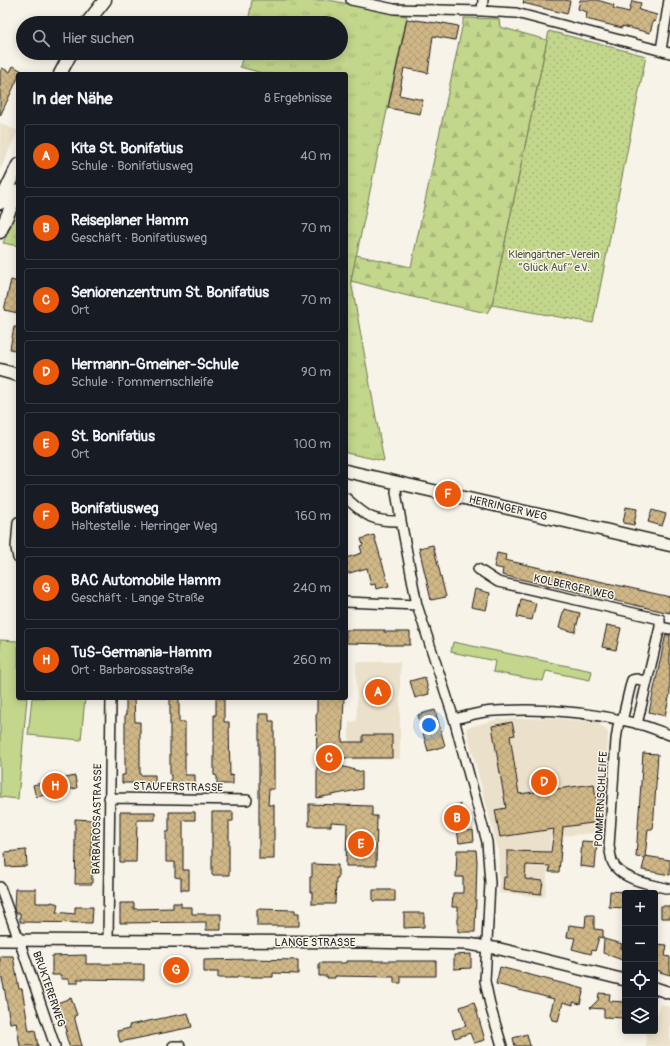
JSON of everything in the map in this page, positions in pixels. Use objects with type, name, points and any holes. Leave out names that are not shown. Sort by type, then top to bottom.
[{"type":"main road","points":[[92,16],[105,0]]},
{"type":"main road","points":[[61,72],[67,60]]},
{"type":"main road","points":[[0,203],[16,169]]},
{"type":"main road","points":[[0,232],[16,196]]},
{"type":"main road","points":[[0,370],[16,374]]},
{"type":"main road","name":"HERRINGER WEG","points":[[348,471],[670,545]]},
{"type":"street","points":[[351,0],[394,10],[516,13],[670,53]]},
{"type":"street","points":[[482,11],[483,0]]},
{"type":"street","points":[[661,50],[669,0]]},
{"type":"street","points":[[397,482],[396,492],[417,605],[454,718],[487,842],[490,883],[485,981],[491,1009],[502,1046]]},
{"type":"street","points":[[348,500],[365,514],[373,518],[387,522],[401,521]]},
{"type":"street","name":"KOLBERGER WEG","points":[[478,569],[498,582],[660,619],[660,627]]},
{"type":"street","points":[[348,602],[417,605]]},
{"type":"street","points":[[636,724],[660,627],[670,629]]},
{"type":"street","points":[[621,720],[632,680],[637,679],[647,682]]},
{"type":"street","name":"BARBAROSSASTRASSE","points":[[108,940],[111,700]]},
{"type":"street","points":[[454,718],[495,711],[546,710],[581,712],[636,724],[670,736]]},
{"type":"street","name":"POMMERNSCHLEIFE","points":[[621,720],[616,740],[609,846],[612,862],[617,869],[625,875],[640,881],[670,889]]},
{"type":"street","name":"STAUFERSTRASSE","points":[[109,798],[247,800]]},
{"type":"street","name":"BRUKTERERWEG","points":[[0,887],[55,1046]]},
{"type":"street","name":"LANGE STRASSE","points":[[0,940],[468,944],[486,946],[622,979]]},
{"type":"street","points":[[658,989],[670,993]]},
{"type":"street","points":[[173,1046],[180,1046]]},
{"type":"shaded area","points":[[0,123],[16,130],[16,135],[0,170]]},
{"type":"shaded area","points":[[356,662],[400,662],[400,759],[349,760],[349,722],[357,721]]},
{"type":"shaded area","points":[[549,718],[598,722],[608,732],[605,832],[551,837],[545,897],[499,893],[498,849],[466,728],[498,719]]},
{"type":"shaded area","points":[[661,1004],[670,1007],[670,1046],[646,1046],[646,1034],[658,1034],[658,1013]]},
{"type":"green space","points":[[252,0],[329,0],[407,16],[351,281],[384,461],[348,453],[348,72],[259,72],[240,67],[242,60],[348,60],[348,16],[249,16]]},
{"type":"green space","points":[[464,18],[499,19],[500,27],[547,40],[492,305],[487,313],[408,296],[351,281],[356,255],[411,267]]},
{"type":"green space","name":"Kleingärtner-Verein “Glück Auf” e.V.","points":[[549,31],[646,56],[593,323],[492,305]]},
{"type":"green space","points":[[16,214],[16,246],[3,243]]},
{"type":"green space","points":[[0,640],[16,641],[16,700],[27,700],[18,799],[0,797]]},
{"type":"green space","points":[[453,642],[592,671],[590,680],[546,671],[543,681],[493,672],[495,661],[451,652]]},
{"type":"green space","points":[[32,700],[85,700],[81,740],[28,735]]},
{"type":"building","points":[[524,0],[570,1],[567,14],[523,3]]},
{"type":"building","points":[[580,0],[597,0],[614,5],[613,8],[629,12],[632,1],[641,3],[639,10],[657,15],[655,22],[653,21],[650,33],[622,26],[622,28],[586,19],[587,12],[578,9]]},
{"type":"building","points":[[407,19],[458,26],[455,40],[433,36],[428,73],[404,68],[399,95],[423,100],[420,114],[388,108]]},
{"type":"building","points":[[13,66],[22,71],[16,72],[16,82],[0,116],[0,72],[2,68],[10,72]]},
{"type":"building","points":[[11,280],[16,281],[16,313],[4,310]]},
{"type":"building","points":[[14,327],[16,327],[16,350],[10,349]]},
{"type":"building","points":[[626,507],[637,509],[634,525],[623,523]]},
{"type":"building","points":[[652,510],[666,514],[662,526],[648,522]]},
{"type":"building","points":[[374,535],[389,586],[376,589],[375,584],[371,585],[367,568],[348,573],[348,557],[362,553],[360,546],[363,545],[361,539]]},
{"type":"building","points":[[433,545],[446,597],[431,600],[419,548]]},
{"type":"building","points":[[497,553],[506,555],[505,560],[670,597],[670,613],[502,575],[503,569],[494,567]]},
{"type":"building","points":[[475,589],[490,593],[486,610],[471,607]]},
{"type":"building","points":[[521,599],[536,603],[532,620],[517,617]]},
{"type":"building","points":[[564,609],[580,613],[575,632],[559,628]]},
{"type":"building","points":[[607,625],[621,628],[616,650],[602,647]]},
{"type":"building","points":[[348,630],[410,632],[410,645],[348,643]]},
{"type":"building","points":[[666,634],[670,635],[670,693],[665,716],[649,712]]},
{"type":"building","points":[[425,677],[429,694],[415,698],[410,681]]},
{"type":"building","points":[[126,700],[134,700],[135,722],[140,722],[140,775],[155,775],[155,783],[122,783],[122,775],[125,775]]},
{"type":"building","points":[[170,700],[179,700],[179,722],[185,722],[185,775],[195,775],[195,784],[171,783]]},
{"type":"building","points":[[216,700],[224,700],[224,722],[229,722],[230,776],[233,775],[233,784],[217,784],[217,776],[214,775],[214,715],[216,715]]},
{"type":"building","points":[[317,700],[344,700],[342,742],[363,742],[363,735],[392,735],[392,758],[317,758]]},
{"type":"building","points":[[435,710],[445,746],[428,751],[418,715]]},
{"type":"building","points":[[259,714],[269,714],[269,721],[274,721],[274,789],[269,789],[268,805],[274,805],[274,859],[259,859]]},
{"type":"building","points":[[512,722],[515,735],[510,736],[519,794],[594,784],[599,822],[563,827],[559,872],[549,872],[550,866],[526,865],[525,879],[543,881],[541,894],[503,890],[504,877],[507,877],[507,851],[551,852],[554,829],[500,837],[495,810],[506,808],[492,726]]},
{"type":"building","points":[[643,753],[658,754],[653,829],[648,829],[645,856],[670,860],[670,875],[642,870],[645,858],[636,857]]},
{"type":"building","points":[[317,759],[362,772],[362,789],[317,798]]},
{"type":"building","points":[[75,776],[77,788],[36,797],[33,785]]},
{"type":"building","points":[[309,804],[372,806],[372,816],[377,816],[376,866],[346,866],[347,823],[331,822],[331,826],[309,826]]},
{"type":"building","points":[[460,804],[468,831],[473,830],[474,841],[459,843],[456,822],[451,823],[447,808]]},
{"type":"building","points":[[120,812],[155,812],[155,820],[137,820],[136,862],[120,862]]},
{"type":"building","points":[[169,812],[195,812],[195,820],[183,820],[183,870],[189,870],[189,890],[181,890],[181,878],[175,877],[175,862],[166,862],[166,832],[169,832]]},
{"type":"building","points":[[212,812],[233,812],[233,821],[229,821],[229,875],[212,875]]},
{"type":"building","points":[[75,819],[92,820],[92,884],[75,884]]},
{"type":"building","points":[[582,841],[597,842],[595,868],[580,866]]},
{"type":"building","points":[[26,850],[27,866],[6,867],[5,852]]},
{"type":"building","points":[[457,850],[476,850],[475,932],[458,932],[458,907],[452,907],[453,893],[463,893],[463,877],[456,877]]},
{"type":"building","points":[[312,864],[338,865],[335,904],[312,904],[310,877],[312,877]]},
{"type":"building","points":[[15,889],[36,889],[36,903],[51,902],[59,904],[56,912],[75,914],[75,907],[93,907],[92,923],[20,922],[20,913],[16,913],[14,909]]},
{"type":"building","points":[[373,890],[395,890],[395,901],[373,901]]},
{"type":"building","points":[[610,891],[622,892],[622,908],[609,907]]},
{"type":"building","points":[[120,903],[134,903],[134,909],[173,908],[173,903],[181,903],[181,907],[192,907],[192,914],[221,914],[221,930],[206,930],[206,922],[120,923]]},
{"type":"building","points":[[661,906],[670,906],[670,918],[661,918]]},
{"type":"building","points":[[257,909],[295,910],[295,913],[299,913],[299,926],[257,926]]},
{"type":"building","points":[[404,913],[424,913],[424,927],[404,928]]},
{"type":"building","points":[[586,915],[594,915],[594,929],[603,930],[603,938],[599,937],[595,951],[592,950],[591,954],[572,949],[575,938],[567,937],[569,925],[585,927]]},
{"type":"building","points":[[604,939],[622,944],[622,960],[603,953]]},
{"type":"building","points":[[658,944],[667,945],[665,956],[670,957],[670,975],[658,971]]},
{"type":"building","points":[[471,954],[471,968],[454,969],[454,955]]},
{"type":"building","points":[[86,955],[86,964],[144,964],[144,980],[78,979],[78,983],[69,983],[69,979],[61,979],[61,975],[52,975],[52,956]]},
{"type":"building","points":[[0,956],[13,956],[19,989],[22,989],[29,1031],[35,1030],[38,1046],[20,1046],[16,1022],[10,1023],[0,970]]},
{"type":"building","points":[[204,960],[298,960],[298,974],[273,973],[273,977],[218,978],[218,972],[204,972]]},
{"type":"building","points":[[346,961],[436,961],[436,976],[401,976],[401,983],[394,983],[394,977],[335,976],[335,978],[327,978],[327,976],[319,976],[319,963],[346,963]]},
{"type":"building","points":[[167,966],[184,966],[184,978],[177,978],[177,975],[167,975]]},
{"type":"building","points":[[500,967],[584,989],[580,1004],[573,1002],[573,1005],[563,1002],[558,1021],[552,1020],[550,1014],[554,999],[496,984]]},
{"type":"building","points":[[599,993],[610,994],[609,1001],[622,1002],[622,1018],[604,1017],[604,1009],[590,1008],[598,1000]]},
{"type":"building","points":[[71,998],[77,1015],[74,1016],[82,1046],[69,1046],[65,1032],[67,1031],[57,1003]]},
{"type":"building","points":[[474,1002],[485,1040],[474,1043],[470,1033],[455,1038],[452,1030],[466,1026],[460,1007]]},
{"type":"building","points":[[188,1013],[192,1027],[120,1042],[117,1031],[130,1028],[129,1025]]},
{"type":"building","points":[[527,1034],[530,1046],[515,1046],[513,1038]]},
{"type":"place","name":"Bonifatiusweg","points":[[448,494]]},
{"type":"place","name":"Kita St. Bonifatius","points":[[378,692]]},
{"type":"place","name":"Seniorenzentrum St. Bonifatius","points":[[329,758]]},
{"type":"place","name":"Hermann-Gmeiner-Schule","points":[[544,782]]},
{"type":"place","name":"TuS-Germania-Hamm","points":[[55,786]]},
{"type":"place","name":"Reiseplaner Hamm","points":[[457,818]]},
{"type":"place","name":"St. Bonifatius","points":[[361,844]]},
{"type":"place","name":"BAC Automobile Hamm","points":[[176,970]]}]
